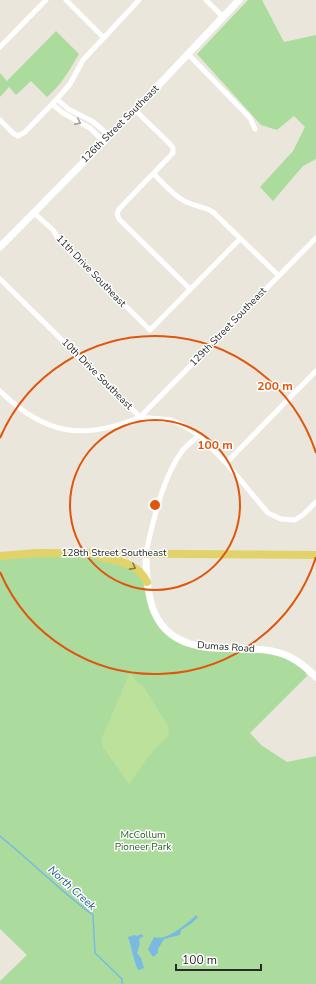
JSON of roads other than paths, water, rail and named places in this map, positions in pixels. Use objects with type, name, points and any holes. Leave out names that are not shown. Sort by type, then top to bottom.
[{"type":"main road","name":"128th Street Southeast","points":[[0,556],[36,553],[316,555]]},
{"type":"main road","points":[[86,554],[131,566],[142,573],[147,582]]},
{"type":"street","points":[[0,48],[46,0]]},
{"type":"street","points":[[66,0],[103,37]]},
{"type":"street","points":[[0,120],[18,136],[25,132],[58,99],[70,84],[83,60],[139,0]]},
{"type":"street","points":[[206,0],[223,17]]},
{"type":"street","name":"126th Street Southeast","points":[[0,247],[135,110],[239,0]]},
{"type":"street","points":[[188,54],[250,118],[255,129]]},
{"type":"street","points":[[58,99],[68,109],[92,121],[109,135]]},
{"type":"street","points":[[52,104],[63,113],[90,128],[103,141]]},
{"type":"street","points":[[135,110],[170,144],[173,148],[173,153],[119,209],[117,214],[119,219],[190,289],[240,239]]},
{"type":"street","points":[[154,174],[181,199],[190,204],[206,208],[213,212],[278,276]]},
{"type":"street","name":"11th Drive Southeast","points":[[34,212],[52,230],[59,240],[150,330],[190,289]]},
{"type":"street","name":"129th Street Southeast","points":[[140,417],[316,238]]},
{"type":"street","name":"10th Drive Southeast","points":[[0,278],[140,417],[171,420],[198,435],[226,462],[268,513],[281,519],[295,520],[304,514],[316,502]]},
{"type":"street","points":[[226,462],[316,371]]},
{"type":"street","points":[[0,391],[25,413],[55,427],[75,432],[101,430],[140,417]]},
{"type":"street","points":[[146,553],[155,513],[173,467],[183,450],[198,435]]},
{"type":"street","name":"Dumas Road","points":[[146,553],[149,597],[157,620],[166,631],[181,640],[197,646],[208,648],[274,651],[289,656],[301,663],[316,677]]},
{"type":"water","points":[[196,915],[198,917],[181,930],[180,935],[164,939],[158,949],[158,953],[153,957],[148,949],[154,937],[164,937],[176,931]]},
{"type":"water","points":[[141,934],[144,936],[139,939],[140,944],[137,953],[141,958],[144,968],[138,970],[128,937]]},
{"type":"waterway","name":"North Creek","points":[[0,836],[93,915],[95,953],[122,979],[122,984]]},
{"type":"park label","name":"McCollum Pioneer Park","points":[[143,840]]}]
